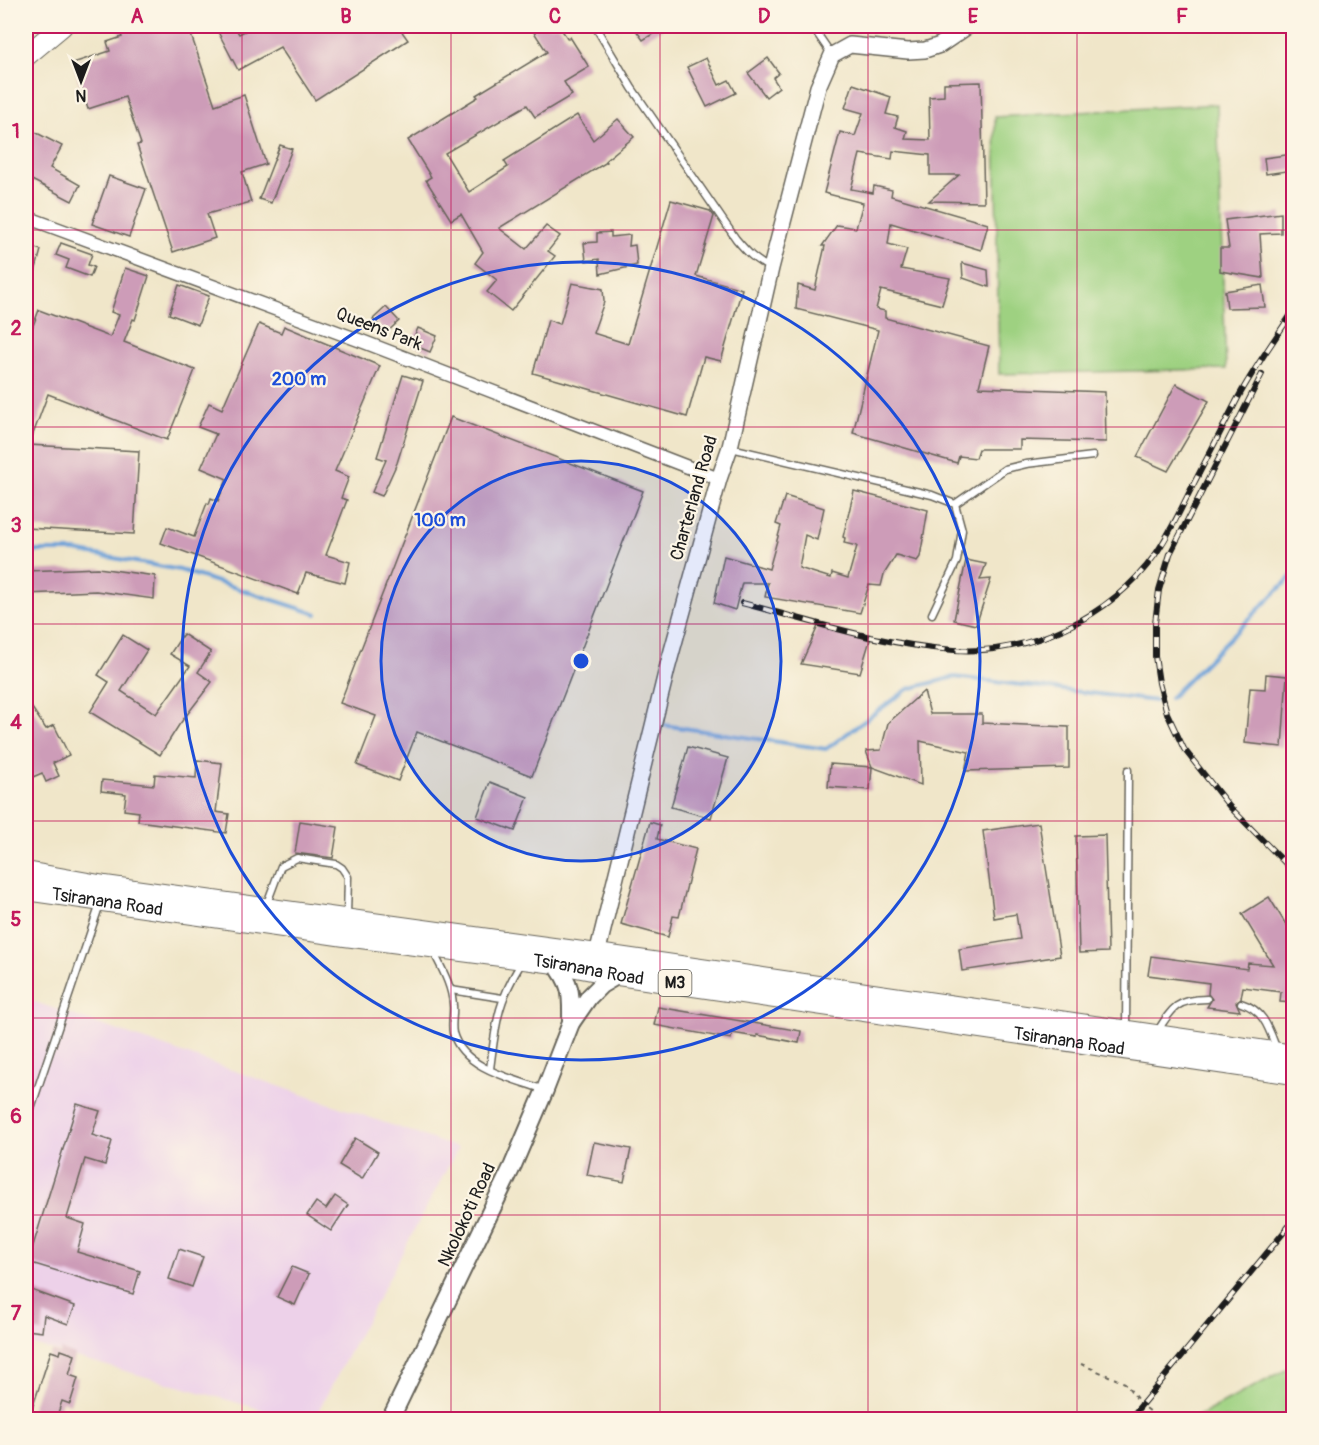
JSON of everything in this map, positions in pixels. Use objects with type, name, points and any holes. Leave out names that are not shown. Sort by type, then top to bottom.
[{"type":"highway","points":[[26,56],[62,26]]},
{"type":"highway","name":"Tsiranana Road","points":[[26,872],[105,886],[597,954],[1286,1054]]},
{"type":"highway","name":"Tsiranana Road","points":[[26,890],[555,963],[618,975],[1293,1074]]},
{"type":"main road","name":"Nkolokoti Road","points":[[555,963],[567,978],[571,991],[571,1023]]},
{"type":"main road","name":"Nkolokoti Road","points":[[390,1419],[503,1185],[545,1090],[571,1023],[589,997],[601,985],[618,975]]},
{"type":"street","points":[[832,55],[850,45],[908,51],[925,50],[945,42],[968,26]]},
{"type":"street","name":"Charterland Road","points":[[597,954],[667,669],[719,479],[730,447],[771,268],[818,87],[832,55]]},
{"type":"street","name":"Queens Park","points":[[26,217],[364,342],[719,479]]},
{"type":"lane","points":[[595,26],[632,88],[736,239],[757,262],[771,268]]},
{"type":"lane","points":[[812,26],[832,55]]},
{"type":"lane","points":[[730,447],[932,495],[955,504]]},
{"type":"lane","points":[[955,504],[1005,469],[1026,464],[1093,456]]},
{"type":"lane","points":[[932,614],[957,561],[963,530],[955,504]]},
{"type":"lane","points":[[1126,1031],[1128,770]]},
{"type":"lane","points":[[266,908],[281,866],[297,858],[317,860],[336,864],[348,877],[347,920]]},
{"type":"lane","points":[[26,1123],[102,901]]},
{"type":"lane","points":[[431,947],[451,990],[453,1031],[460,1048],[476,1062],[490,1069],[545,1090]]},
{"type":"lane","points":[[490,1069],[496,1021],[502,998],[524,959]]},
{"type":"lane","points":[[451,990],[502,998]]},
{"type":"lane","points":[[1155,1036],[1170,1010],[1183,1002],[1207,999]]},
{"type":"lane","points":[[1240,1003],[1256,1010],[1264,1018],[1286,1054]]},
{"type":"path","points":[[1081,1364],[1125,1383],[1141,1404],[1161,1419]]},
{"type":"shaded area","points":[[26,999],[458,1148],[314,1419],[295,1419],[26,1343]]},
{"type":"green space","points":[[1217,104],[1226,369],[999,374],[995,117]]},
{"type":"green space","points":[[1293,1366],[1293,1419],[1193,1419]]},
{"type":"building","points":[[117,26],[188,26],[215,105],[244,95],[266,164],[242,172],[251,202],[207,214],[215,238],[173,252],[137,145],[141,144],[125,97],[88,109],[73,63],[110,51],[107,42],[122,37]]},
{"type":"building","points":[[215,26],[234,26],[239,34],[255,26],[398,26],[408,40],[315,100],[280,47],[238,70]]},
{"type":"building","points":[[530,26],[559,26],[568,39],[570,37],[589,67],[564,82],[572,95],[535,117],[527,105],[445,153],[469,192],[508,167],[504,161],[577,115],[593,140],[618,119],[634,137],[606,160],[607,162],[499,228],[526,249],[546,226],[560,236],[548,251],[555,256],[511,311],[487,292],[497,280],[475,263],[483,252],[461,214],[451,220],[426,180],[431,177],[408,140],[547,52]]},
{"type":"building","points":[[633,26],[666,26],[643,40]]},
{"type":"building","points":[[706,58],[719,85],[729,80],[736,93],[707,107],[687,67]]},
{"type":"building","points":[[768,58],[779,73],[773,78],[779,87],[766,97],[748,73]]},
{"type":"building","points":[[981,82],[984,202],[929,201],[959,175],[930,175],[930,155],[893,151],[892,159],[860,154],[851,189],[873,193],[874,186],[892,190],[891,196],[988,224],[981,250],[891,223],[888,244],[907,249],[901,269],[950,278],[942,305],[881,290],[876,309],[885,311],[885,318],[989,346],[979,387],[1105,392],[1106,442],[1020,440],[1020,449],[979,449],[976,458],[959,456],[957,463],[853,433],[878,330],[796,309],[798,285],[815,290],[825,246],[822,246],[837,225],[856,228],[863,203],[824,193],[840,132],[855,136],[863,113],[845,108],[853,84],[891,97],[886,114],[898,117],[895,127],[907,131],[905,139],[930,140],[929,97],[944,96],[944,83]]},
{"type":"building","points":[[33,131],[62,146],[50,168],[80,185],[72,201],[26,177],[26,146]]},
{"type":"building","points":[[280,145],[292,149],[271,203],[259,199]]},
{"type":"building","points":[[1293,154],[1293,170],[1266,174],[1264,158]]},
{"type":"building","points":[[109,176],[146,189],[129,237],[92,224]]},
{"type":"building","points":[[671,200],[710,211],[714,216],[696,276],[742,289],[721,361],[704,357],[687,417],[533,373],[548,320],[560,324],[572,283],[603,289],[604,302],[593,333],[628,344]]},
{"type":"building","points":[[1281,213],[1281,233],[1260,234],[1263,278],[1220,271],[1220,248],[1229,248],[1225,220]]},
{"type":"building","points":[[611,232],[611,237],[630,235],[629,246],[635,245],[637,265],[600,274],[599,259],[586,261],[584,243],[597,242],[597,233]]},
{"type":"building","points":[[61,243],[92,254],[88,265],[94,267],[90,277],[66,268],[69,260],[56,255]]},
{"type":"building","points":[[26,245],[41,250],[29,295],[26,294]]},
{"type":"building","points":[[962,263],[988,270],[989,287],[963,278]]},
{"type":"building","points":[[125,268],[149,276],[135,320],[133,319],[124,342],[195,370],[167,440],[48,394],[29,445],[139,451],[134,534],[26,528],[26,344],[39,310],[110,337],[119,315],[111,312]]},
{"type":"building","points":[[179,285],[209,296],[198,325],[169,314]]},
{"type":"building","points":[[1262,285],[1265,307],[1227,308],[1225,291]]},
{"type":"building","points":[[386,307],[399,321],[386,333],[373,319]]},
{"type":"building","points":[[259,324],[281,333],[284,326],[380,366],[335,471],[349,477],[341,498],[347,500],[326,555],[350,562],[345,583],[306,573],[298,594],[161,543],[167,527],[194,537],[207,503],[209,504],[211,498],[218,501],[227,479],[201,468],[216,434],[198,427],[209,403],[222,409]]},
{"type":"building","points":[[418,328],[437,336],[430,352],[411,344]]},
{"type":"building","points":[[403,375],[423,381],[397,463],[382,496],[372,492],[386,460],[377,457]]},
{"type":"building","points":[[1176,384],[1209,401],[1168,471],[1137,457]]},
{"type":"building","points":[[451,417],[643,491],[532,776],[417,732],[398,781],[357,765],[376,716],[340,703]]},
{"type":"building","points":[[854,491],[928,510],[920,557],[917,561],[896,555],[884,574],[881,586],[869,585],[860,613],[765,597],[768,583],[742,583],[735,610],[714,603],[724,556],[769,569],[781,526],[776,524],[785,496],[824,508],[817,540],[805,535],[799,568],[831,578],[832,573],[848,578],[857,546],[844,543],[845,538],[843,537]]},
{"type":"building","points":[[966,560],[986,564],[980,580],[991,579],[976,625],[954,620]]},
{"type":"building","points":[[98,568],[155,576],[154,599],[96,591],[26,594],[26,571]]},
{"type":"building","points":[[819,624],[870,640],[860,673],[801,664]]},
{"type":"building","points":[[183,634],[211,652],[198,672],[212,682],[179,725],[160,755],[90,712],[109,682],[98,675],[123,635],[147,650],[121,691],[156,714],[190,666],[170,654]]},
{"type":"building","points":[[1266,674],[1287,676],[1282,747],[1245,743],[1250,688],[1265,689]]},
{"type":"building","points":[[924,691],[930,714],[982,714],[982,723],[1069,727],[1069,768],[965,771],[969,752],[920,741],[921,785],[872,767],[866,751],[881,750],[888,723]]},
{"type":"building","points":[[26,699],[46,729],[54,725],[69,755],[53,763],[59,776],[46,782],[42,773],[26,780]]},
{"type":"building","points":[[688,747],[728,758],[711,818],[671,807]]},
{"type":"building","points":[[197,760],[222,763],[216,812],[229,814],[226,833],[138,821],[139,812],[124,810],[126,794],[101,791],[102,780],[154,785],[155,774],[196,778]]},
{"type":"building","points":[[830,764],[872,767],[870,790],[828,787]]},
{"type":"building","points":[[490,782],[528,797],[515,831],[477,817]]},
{"type":"building","points":[[300,821],[338,827],[333,858],[295,853]]},
{"type":"building","points":[[650,822],[660,825],[657,839],[696,849],[679,917],[673,916],[668,937],[621,924]]},
{"type":"building","points":[[1039,823],[1060,956],[962,971],[959,949],[1020,939],[1016,914],[994,918],[983,831]]},
{"type":"building","points":[[1105,835],[1108,952],[1079,953],[1076,836]]},
{"type":"building","points":[[1269,897],[1293,936],[1293,970],[1290,989],[1293,989],[1293,1003],[1280,1002],[1281,992],[1243,987],[1241,998],[1236,1002],[1240,1011],[1207,1007],[1212,999],[1208,994],[1209,983],[1148,975],[1151,956],[1247,969],[1248,963],[1273,965],[1242,914]]},
{"type":"building","points":[[658,1007],[801,1031],[799,1043],[732,1033],[731,1039],[654,1025]]},
{"type":"building","points":[[77,1104],[100,1111],[92,1135],[112,1141],[105,1165],[85,1159],[67,1218],[85,1224],[77,1252],[140,1271],[133,1294],[28,1262]]},
{"type":"building","points":[[355,1138],[378,1152],[362,1179],[339,1165]]},
{"type":"building","points":[[594,1142],[631,1149],[624,1182],[587,1175]]},
{"type":"building","points":[[335,1196],[348,1205],[331,1231],[307,1215],[316,1202],[326,1209]]},
{"type":"building","points":[[179,1249],[203,1257],[192,1287],[169,1279]]},
{"type":"building","points":[[292,1267],[309,1274],[295,1305],[277,1297]]},
{"type":"building","points":[[26,1288],[75,1306],[68,1324],[44,1315],[42,1332],[27,1330],[30,1309],[26,1308]]},
{"type":"building","points":[[61,1350],[75,1355],[69,1375],[78,1378],[70,1404],[62,1401],[56,1419],[39,1419],[40,1415],[31,1412],[51,1351],[60,1354]]},
{"type":"waterway","points":[[26,551],[75,551],[180,570],[317,614]]},
{"type":"waterway","points":[[1170,698],[1294,574]]},
{"type":"waterway","points":[[663,725],[826,749],[908,689],[954,677],[1156,701]]},
{"type":"railway","points":[[742,603],[873,638],[954,650],[983,650],[1012,646],[1066,628],[1092,614],[1115,597],[1137,577],[1155,555],[1174,524],[1244,387],[1294,310]]},
{"type":"railway","points":[[1262,374],[1170,554],[1159,590],[1155,623],[1155,656],[1167,713],[1184,749],[1229,806],[1294,872]]},
{"type":"railway","points":[[1129,1420],[1294,1220]]}]
